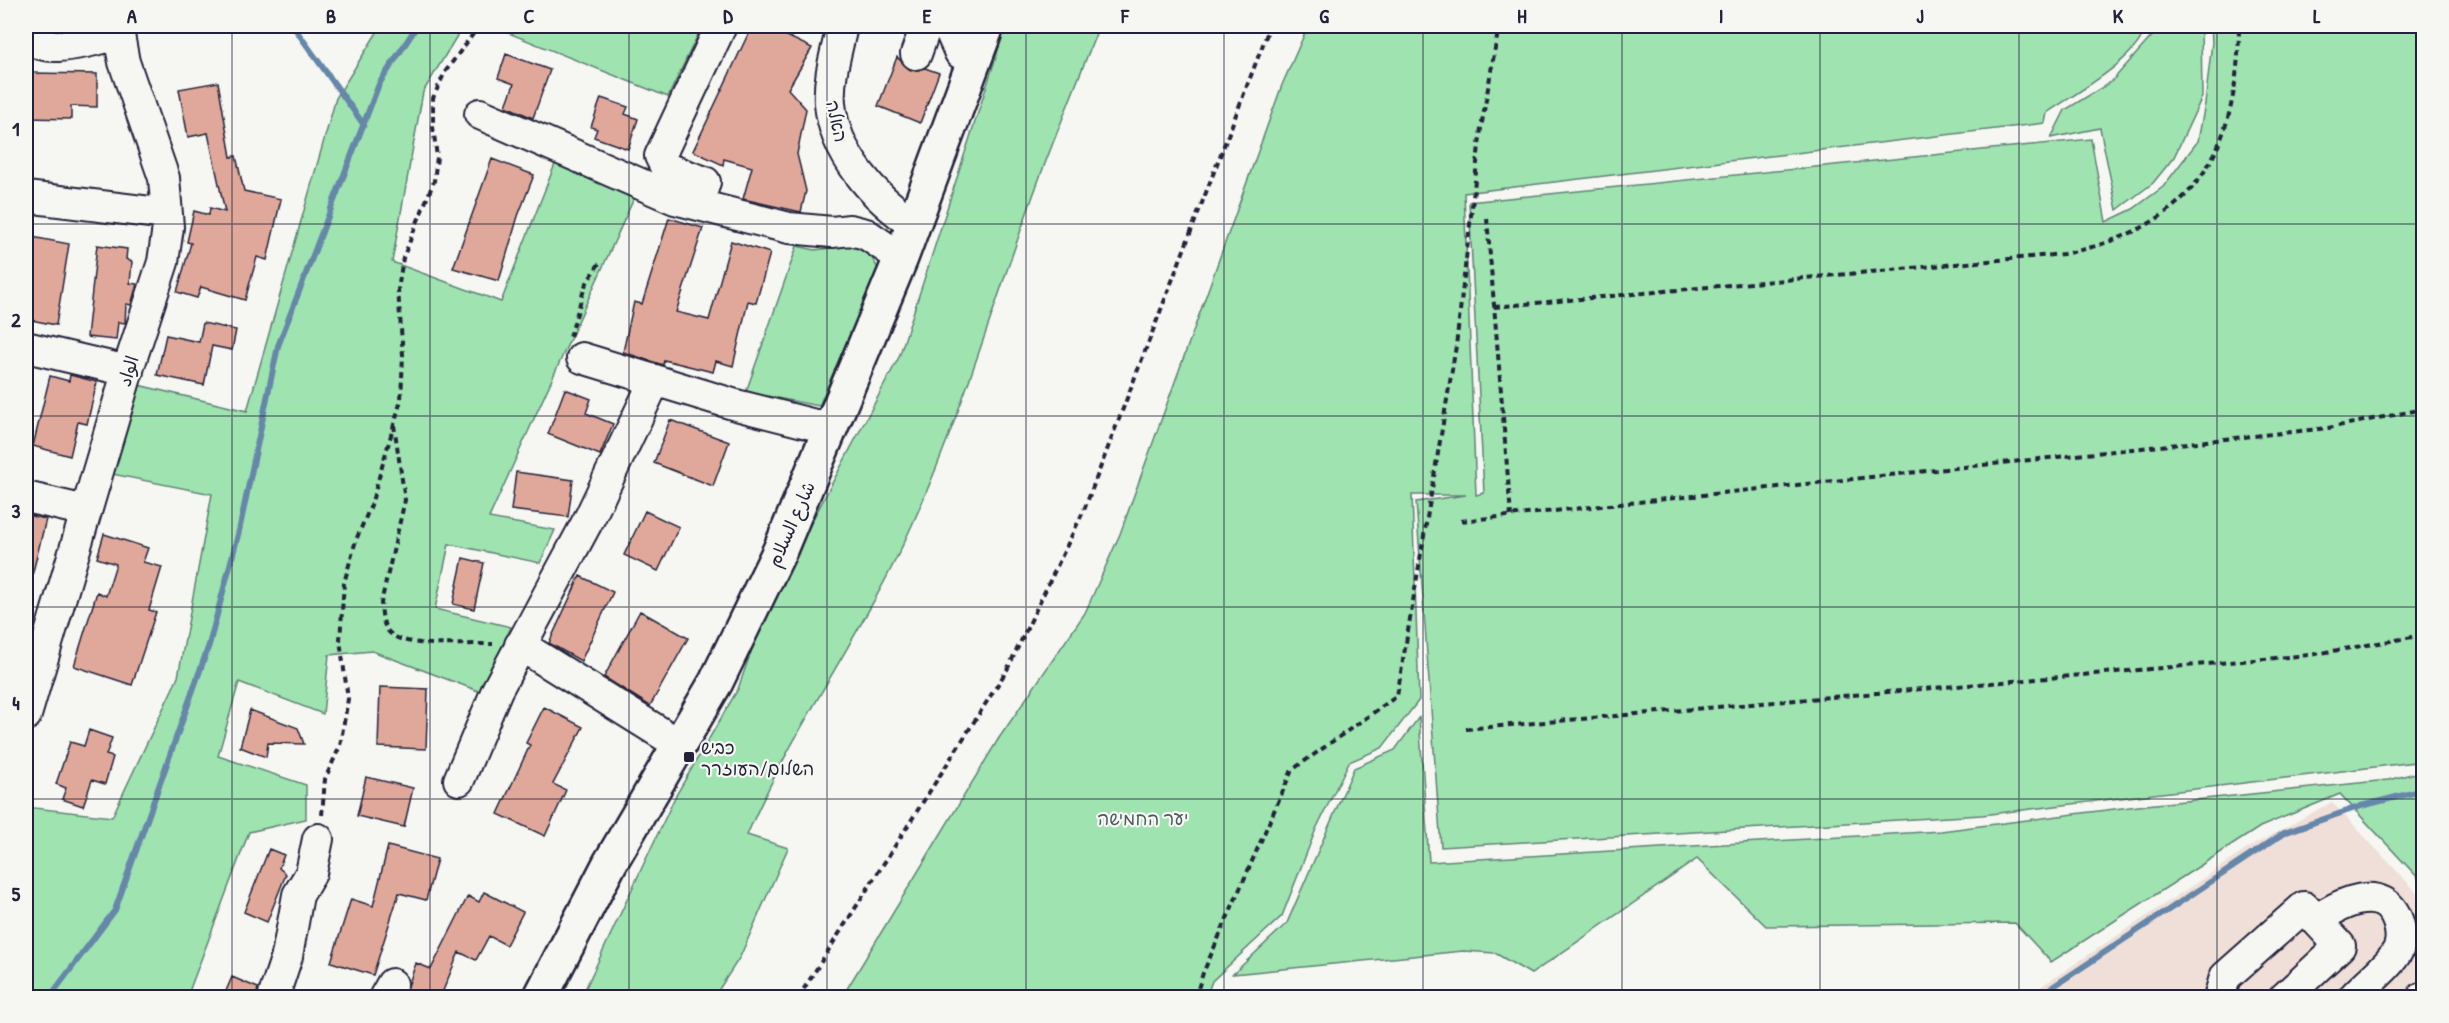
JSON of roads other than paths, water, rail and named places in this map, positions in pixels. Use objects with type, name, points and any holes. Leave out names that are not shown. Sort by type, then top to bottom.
[{"type":"main road","name":"شارع السلام","points":[[540,998],[610,863],[717,682],[747,621],[831,429],[901,258],[987,26]]},
{"type":"street","points":[[698,205],[705,182],[666,168],[660,156],[721,26]]},
{"type":"street","name":"האלה","points":[[842,26],[831,77],[830,102],[834,125],[844,152],[875,192],[894,211],[914,224]]},
{"type":"street","points":[[916,54],[926,26]]},
{"type":"street","points":[[948,26],[960,53],[974,63]]},
{"type":"street","points":[[26,36],[31,41],[53,46],[119,30]]},
{"type":"street","name":"الواد","points":[[26,715],[128,371],[163,262],[167,214],[164,178],[124,62],[119,30]]},
{"type":"street","points":[[480,114],[675,199],[789,228],[832,232],[850,230],[866,234],[901,258]]},
{"type":"street","points":[[26,197],[167,214]]},
{"type":"street","points":[[26,347],[128,371]]},
{"type":"street","points":[[582,358],[831,429]]},
{"type":"street","points":[[459,780],[497,690],[591,514],[655,380]]},
{"type":"street","points":[[26,497],[86,511]]},
{"type":"street","points":[[520,645],[680,745]]},
{"type":"street","points":[[273,998],[287,956],[298,895],[311,873],[318,839]]},
{"type":"street","points":[[2316,920],[2342,905],[2369,898],[2386,904],[2397,918],[2401,935],[2398,950],[2353,998]]},
{"type":"street","points":[[2218,998],[2225,977],[2304,907],[2340,946],[2284,998]]},
{"type":"waterway","points":[[293,26],[364,125]]},
{"type":"waterway","points":[[49,998],[115,910],[209,645],[239,531],[278,346],[379,84],[417,26]]},
{"type":"waterway","points":[[2036,998],[2284,833],[2361,806],[2424,790]]},
{"type":"place","name":"כביש השלום/העוזרר","points":[[689,757]]},
{"type":"park label","name":"יער החמישה","points":[[1143,818]]}]
